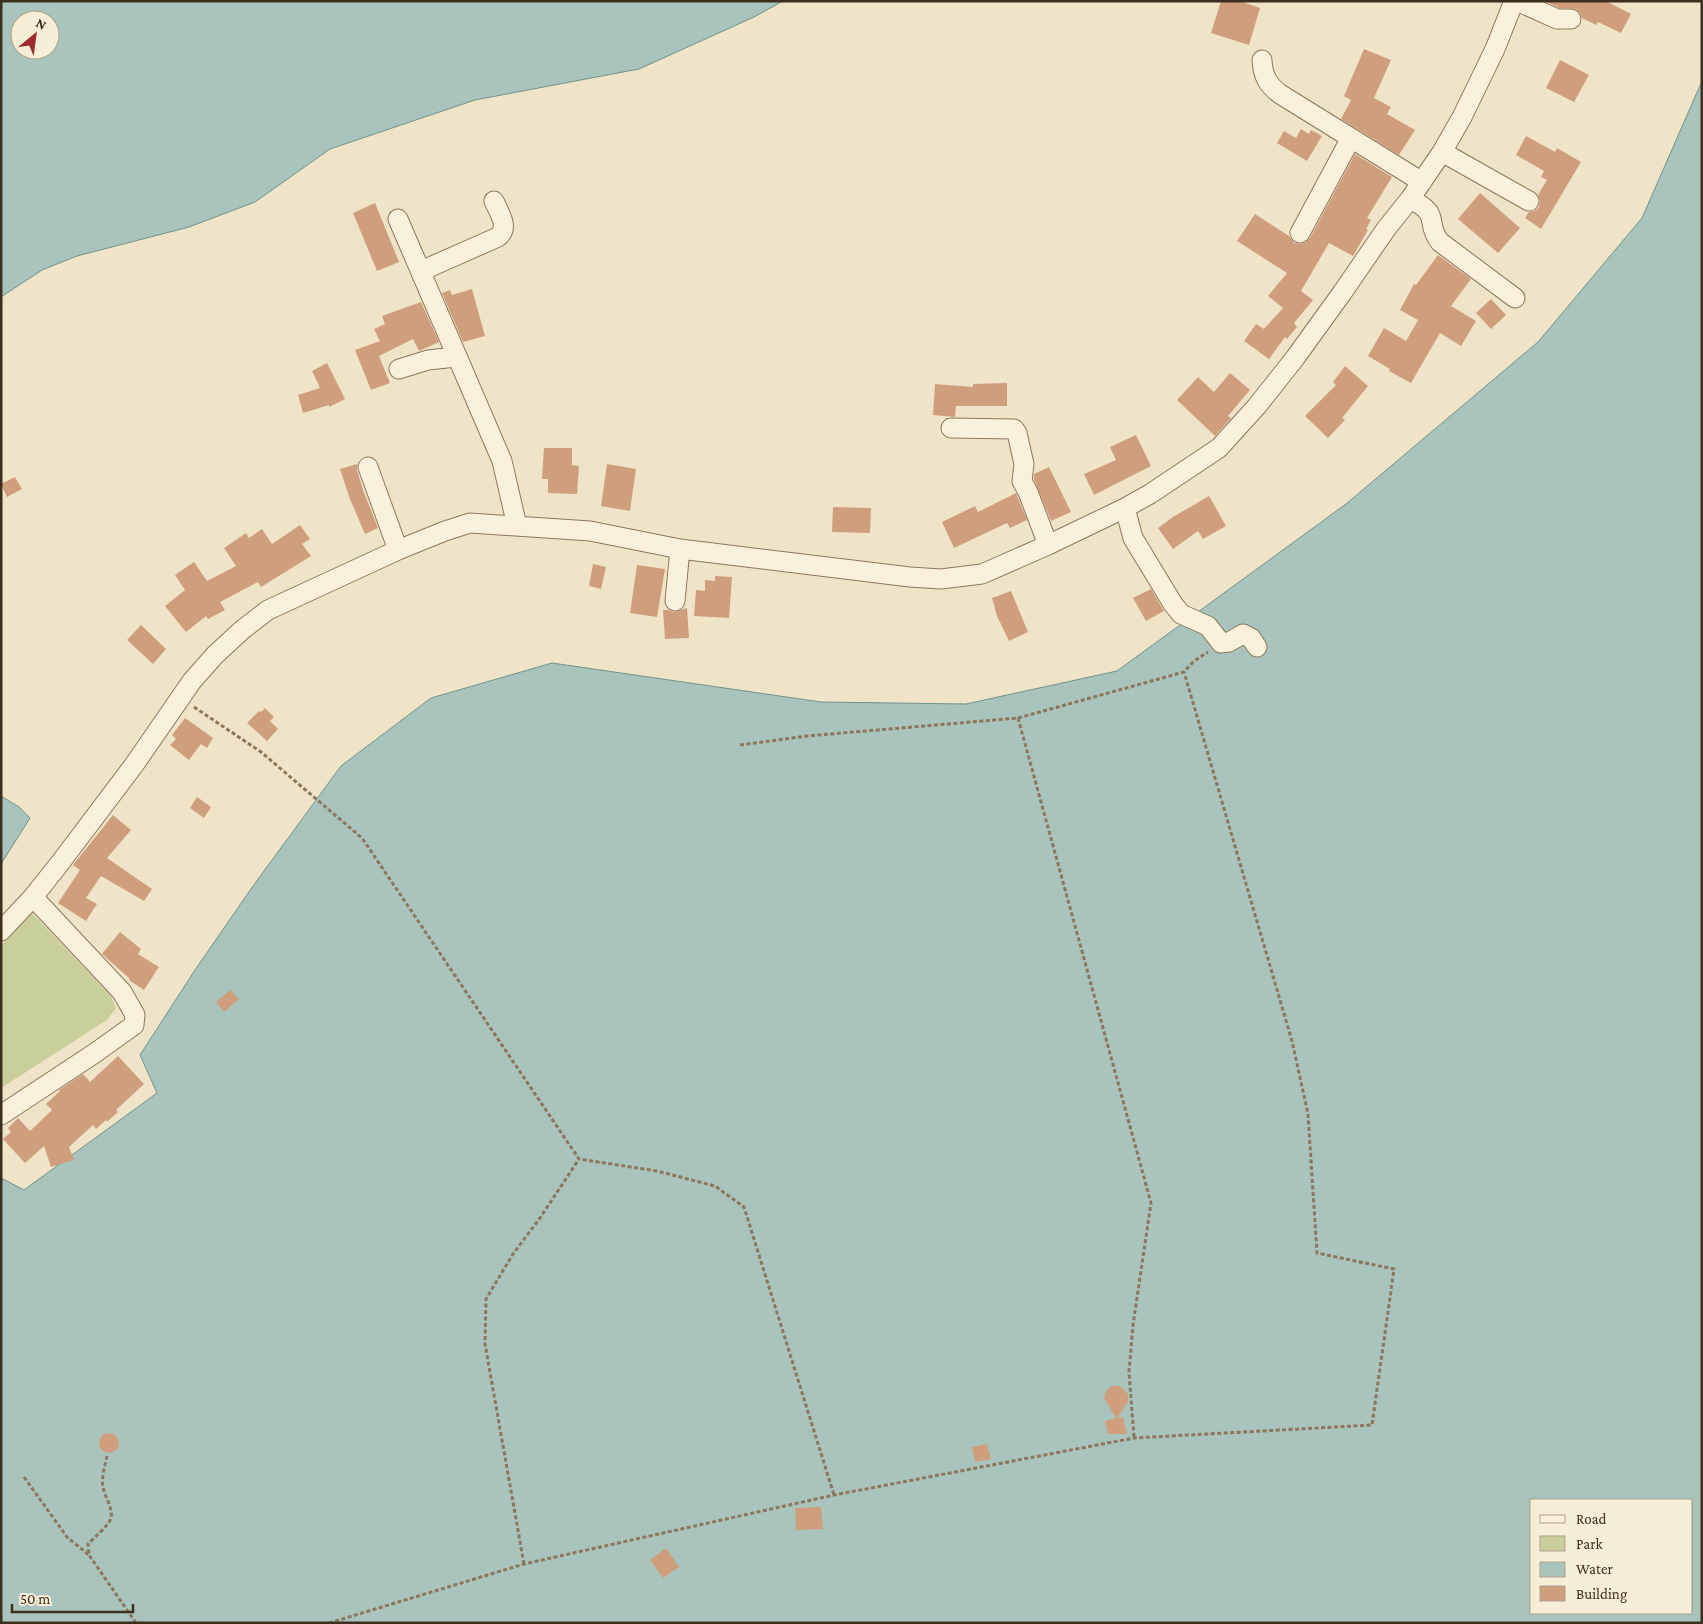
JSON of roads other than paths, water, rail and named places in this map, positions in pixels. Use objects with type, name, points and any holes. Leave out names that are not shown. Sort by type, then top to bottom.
[{"type":"street","points":[[1,931],[33,897],[134,765],[192,682],[215,655],[242,630],[268,610],[398,550],[445,531],[470,523],[590,531],[680,549],[910,577],[941,579],[982,574],[1048,545],[1150,494],[1219,448],[1257,406],[1295,358],[1342,294],[1386,229],[1410,200],[1442,152],[1462,117],[1516,1],[1557,19],[1571,19]]},
{"type":"street","points":[[1262,60],[1263,74],[1270,86],[1280,94],[1422,182]]},
{"type":"street","points":[[1300,233],[1351,138]]},
{"type":"street","points":[[1442,152],[1529,201]]},
{"type":"street","points":[[1410,200],[1428,210],[1432,218],[1436,237],[1440,242],[1515,298]]},
{"type":"street","points":[[421,271],[498,238],[502,233],[504,225],[494,201]]},
{"type":"street","points":[[398,219],[502,461],[517,526]]},
{"type":"street","points":[[399,369],[428,360],[456,357]]},
{"type":"street","points":[[951,428],[1014,429],[1024,464],[1022,481],[1048,545]]},
{"type":"street","points":[[368,467],[398,550]]},
{"type":"street","points":[[1125,508],[1133,538],[1181,614],[1208,626],[1221,643],[1229,642],[1243,634],[1251,638],[1257,647]]},
{"type":"street","points":[[675,601],[680,549]]},
{"type":"street","points":[[1,1115],[134,1025],[135,1015],[122,992],[33,897]]},
{"type":"water","points":[[1,1],[783,1],[754,17],[639,69],[475,100],[330,149],[255,202],[189,227],[77,256],[42,270],[1,297]]},
{"type":"water","points":[[1702,81],[1702,1623],[1,1623],[1,1178],[24,1190],[157,1093],[140,1055],[195,970],[253,886],[341,766],[431,698],[552,663],[821,702],[966,704],[1117,671],[1346,504],[1538,342],[1642,218]]},
{"type":"water","points":[[1,796],[19,807],[30,818],[1,864]]}]
